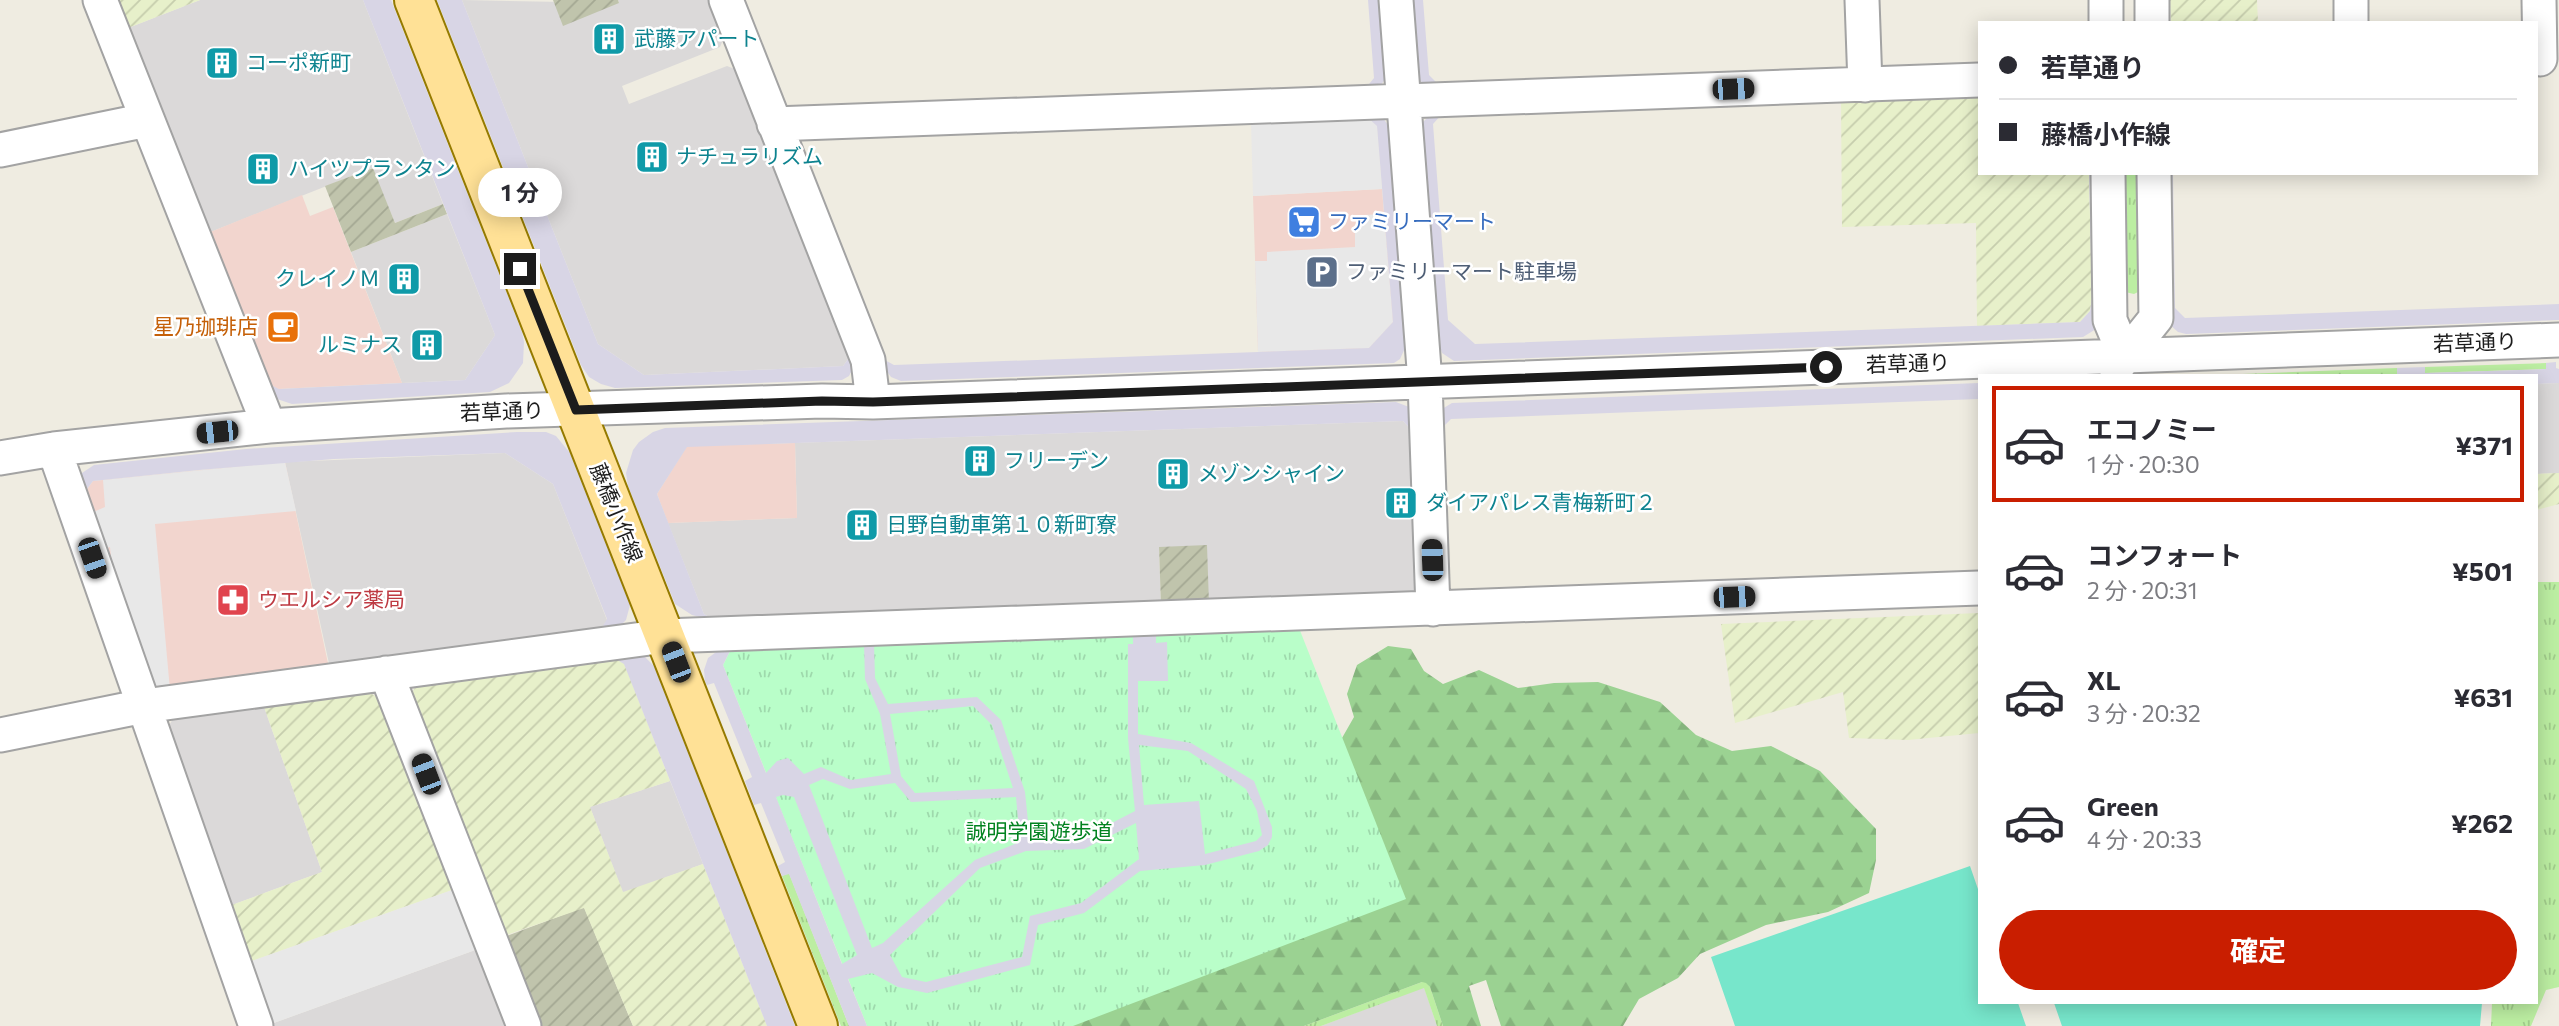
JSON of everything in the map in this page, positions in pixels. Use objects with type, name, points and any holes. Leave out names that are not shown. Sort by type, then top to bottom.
[{"type":"main road","name":"藤橋小作線","points":[[414,0],[818,1026]]},
{"type":"street","points":[[100,0],[269,426]]},
{"type":"street","points":[[726,0],[868,360],[873,402]]},
{"type":"street","points":[[1396,0],[1425,382],[1433,609]]},
{"type":"street","points":[[1862,0],[1865,85]]},
{"type":"street","points":[[2106,0],[2106,21]]},
{"type":"street","points":[[2152,0],[2152,21]]},
{"type":"street","points":[[2351,0],[2351,21]]},
{"type":"street","points":[[2539,0],[2545,59]]},
{"type":"street","points":[[774,124],[1978,80]]},
{"type":"street","points":[[0,150],[147,120]]},
{"type":"street","points":[[2108,175],[2110,320],[2118,366]]},
{"type":"street","points":[[2118,366],[2156,318],[2154,175]]},
{"type":"street","name":"若草通り","points":[[0,458],[54,449],[269,426],[506,411],[822,401],[873,402],[1425,382],[2118,366],[2559,340]]},
{"type":"street","points":[[54,449],[257,1026]]},
{"type":"street","points":[[0,735],[144,706],[665,636],[1978,588]]},
{"type":"street","points":[[386,673],[524,1026]]},
{"type":"shaded area","points":[[116,0],[200,0],[128,28]]},
{"type":"shaded area","points":[[200,0],[363,0],[443,204],[395,223],[372,168],[208,233],[128,28]]},
{"type":"shaded area","points":[[363,0],[391,0],[522,332],[523,363],[509,383],[490,392],[292,404],[277,399],[267,383],[279,389],[465,380],[495,335]]},
{"type":"shaded area","points":[[437,0],[462,0],[598,344],[644,375],[843,366],[851,355],[854,366],[849,376],[842,380],[615,388],[589,377],[581,365]]},
{"type":"shaded area","points":[[462,0],[619,3],[618,0],[711,0],[725,35],[720,47],[622,86],[629,104],[727,66],[740,71],[851,355],[843,366],[644,375],[598,344]]},
{"type":"shaded area","points":[[553,0],[618,0],[619,3],[563,26]]},
{"type":"shaded area","points":[[1368,0],[1380,0],[1386,78],[1381,85],[1365,89],[1374,78]]},
{"type":"shaded area","points":[[1412,0],[1423,0],[1429,75],[1440,86],[1426,85],[1419,80]]},
{"type":"shaded area","points":[[2170,0],[2257,0],[2258,21],[2171,21]]},
{"type":"shaded area","points":[[1978,95],[1978,175],[2089,175],[2090,311],[2080,322],[1977,326],[1976,223],[1842,227],[1841,100]]},
{"type":"shaded area","points":[[1442,114],[1433,124],[1448,320],[1475,344],[2080,322],[2090,311],[2092,299],[2089,175],[2099,175],[2096,329],[2083,337],[1454,361],[1442,353],[1438,340],[1421,124],[1430,115]]},
{"type":"shaded area","points":[[1367,117],[1377,126],[1382,189],[1253,196],[1251,122]]},
{"type":"shaded area","points":[[1367,117],[1383,118],[1390,128],[1406,346],[1400,359],[1394,363],[901,381],[891,377],[886,370],[881,358],[894,365],[1369,348],[1393,322],[1377,126]]},
{"type":"shaded area","points":[[373,168],[395,223],[443,204],[447,214],[351,252],[325,186]]},
{"type":"shaded area","points":[[2164,175],[2173,175],[2175,308],[2185,318],[2559,304],[2559,320],[2186,334],[2178,332],[2169,324]]},
{"type":"shaded area","name":"ファミリーマート駐車場","points":[[1382,189],[1393,322],[1369,348],[1258,352],[1253,196]]},
{"type":"shaded area","points":[[302,195],[310,216],[333,207],[402,383],[278,389],[267,383],[208,233]]},
{"type":"shaded area","points":[[447,214],[495,335],[465,380],[402,383],[351,252]]},
{"type":"shaded area","name":"ファミリーマート駐車場","points":[[1384,214],[1393,322],[1369,348],[1258,352],[1255,261],[1267,261],[1267,252],[1355,247],[1355,224],[1365,224],[1364,215]]},
{"type":"shaded area","points":[[2556,362],[2559,383],[2538,384],[2538,374],[2397,374],[2397,368],[2425,367],[2425,373],[2546,369],[2546,363]]},
{"type":"shaded area","points":[[1978,383],[1978,399],[1451,419],[1441,429],[1442,409],[1452,403]]},
{"type":"shaded area","points":[[2559,383],[2559,473],[2538,474],[2538,384]]},
{"type":"shaded area","points":[[1396,402],[1409,407],[1413,415],[1413,432],[1403,421],[687,447],[657,494],[704,614],[716,621],[692,615],[675,604],[628,486],[626,473],[633,450],[639,442],[653,432],[665,428]]},
{"type":"shaded area","points":[[1403,421],[1413,432],[1418,586],[1408,597],[1209,604],[1159,548],[1161,606],[716,621],[704,614],[668,523],[797,518],[795,443]]},
{"type":"shaded area","points":[[546,432],[556,436],[570,453],[630,605],[626,620],[620,626],[600,631],[607,619],[553,484],[505,453],[334,459],[199,470],[93,481],[84,493],[80,478],[82,473],[94,465],[246,449]]},
{"type":"shaded area","points":[[795,443],[797,518],[668,523],[657,494],[687,446]]},
{"type":"shaded area","points":[[505,453],[553,484],[607,620],[600,631],[330,668],[285,462]]},
{"type":"shaded area","points":[[285,462],[329,668],[162,691],[151,683],[84,493],[93,481]]},
{"type":"shaded area","points":[[285,462],[296,511],[155,524],[170,690],[162,691],[151,683],[113,574],[110,547],[104,549],[91,513],[105,507],[103,480]]},
{"type":"shaded area","points":[[2559,473],[2559,504],[2538,509],[2538,474]]},
{"type":"shaded area","points":[[1207,545],[1209,604],[1161,606],[1159,547]]},
{"type":"shaded area","points":[[1978,613],[1978,733],[1908,740],[1849,738],[1843,692],[1735,723],[1721,624]]},
{"type":"shaded area","points":[[1156,633],[1156,643],[1167,642],[1168,681],[1138,681],[1138,734],[1191,743],[1254,781],[1272,827],[1272,837],[1268,845],[1259,851],[1205,865],[1140,871],[1084,913],[1038,925],[1030,965],[927,993],[898,987],[872,973],[848,979],[867,1026],[849,1026],[789,874],[782,876],[778,866],[785,862],[761,803],[754,805],[745,781],[752,777],[714,683],[707,685],[705,681],[704,670],[708,658],[719,650],[731,649],[723,665],[766,773],[777,761],[788,758],[804,774],[821,767],[851,780],[891,774],[880,714],[865,679],[864,644],[874,643],[875,678],[888,704],[977,697],[1001,720],[1025,792],[1030,841],[1081,839],[1135,811],[1128,738],[1128,644],[1133,644],[1133,634]],"holes":[[[973,706],[992,725],[1013,788],[915,793],[901,776],[890,714]],[[1139,745],[1188,751],[1246,789],[1257,811],[1262,835],[1256,841],[1205,854],[1199,801],[1144,805]],[[823,779],[850,789],[895,783],[911,802],[1016,797],[1020,842],[975,860],[883,943],[872,948],[809,785]],[[776,797],[794,797],[857,955],[842,964]],[[1136,823],[1139,859],[1081,903],[1030,916],[1022,957],[926,982],[902,977],[890,955],[980,868],[1026,851],[1084,849]]]},
{"type":"shaded area","points":[[639,655],[654,666],[795,1026],[767,1026],[624,664],[614,658]]},
{"type":"shaded area","points":[[614,658],[624,663],[670,781],[590,807],[623,892],[703,864],[767,1026],[633,1026],[584,908],[504,936],[410,697],[417,684]]},
{"type":"shaded area","points":[[368,692],[379,698],[455,889],[249,962],[229,906],[322,872],[263,704]]},
{"type":"shaded area","points":[[263,704],[322,872],[229,906],[167,729],[174,717]]},
{"type":"shaded area","points":[[670,781],[703,864],[623,893],[590,807]]},
{"type":"shaded area","points":[[455,889],[478,949],[271,1024],[249,962]]},
{"type":"shaded area","points":[[584,907],[633,1026],[539,1026],[504,937]]},
{"type":"shaded area","points":[[478,949],[508,1026],[271,1026],[271,1024]]},
{"type":"shaded area","points":[[1424,987],[1437,1026],[1321,1026]]},
{"type":"green space","points":[[2117,175],[2145,175],[2142,290],[2134,294],[2125,292]]},
{"type":"green space","points":[[2546,363],[2546,369],[2425,373],[2425,367]]},
{"type":"green space","points":[[2397,368],[2397,374],[2242,374]]},
{"type":"green space","points":[[2538,582],[2559,582],[2559,987],[2546,990],[2531,1026],[2491,1026],[2492,1004],[2538,1004]]},
{"type":"green space","name":"誠明学園遊歩道","points":[[1299,628],[1406,899],[1073,1026],[867,1026],[723,665],[731,649]]},
{"type":"green space","points":[[1388,646],[1411,649],[1424,671],[1443,684],[1479,670],[1518,688],[1554,683],[1598,682],[1660,702],[1696,735],[1732,751],[1771,746],[1820,771],[1876,829],[1876,860],[1869,893],[1828,912],[1766,925],[1700,954],[1678,978],[1639,999],[1623,1026],[1501,1026],[1486,980],[1469,986],[1481,1026],[1443,1026],[1430,987],[1422,982],[1304,1026],[867,1026],[1315,745],[1342,738],[1354,717],[1347,694],[1357,665]]},
{"type":"green space","points":[[1970,866],[1978,889],[1978,1004],[2018,1004],[2026,1026],[1735,1026],[1711,957]]},
{"type":"green space","points":[[789,873],[849,1026],[841,1026],[782,876]]},
{"type":"green space","points":[[1426,982],[1430,987],[1443,1026],[1437,1026],[1424,988],[1321,1026],[1304,1026]]},
{"type":"green space","points":[[2054,1004],[2482,1004],[2480,1026],[2062,1026]]},
{"type":"place","name":"武藤アパート","points":[[609,39]]},
{"type":"place","name":"コーポ新町","points":[[222,63]]},
{"type":"place","name":"ナチュラリズム","points":[[652,157]]},
{"type":"place","name":"ハイツプランタン","points":[[263,169]]},
{"type":"place","name":"ファミリーマート","points":[[1304,222]]},
{"type":"place","name":"ファミリーマート駐車場","points":[[1322,272]]},
{"type":"place","name":"クレイノＭ","points":[[404,279]]},
{"type":"place","name":"星乃珈琲店","points":[[283,327]]},
{"type":"place","name":"ルミナス","points":[[427,345]]},
{"type":"place","name":"フリーデン","points":[[980,461]]},
{"type":"place","name":"メゾンシャイン","points":[[1173,474]]},
{"type":"place","name":"ダイアパレス青梅新町２","points":[[1401,503]]},
{"type":"place","name":"日野自動車第１０新町寮","points":[[862,525]]},
{"type":"place","name":"ウエルシア薬局","points":[[233,600]]},
{"type":"route","points":[[520,269],[576,410],[822,401],[873,402],[1826,367]]}]
